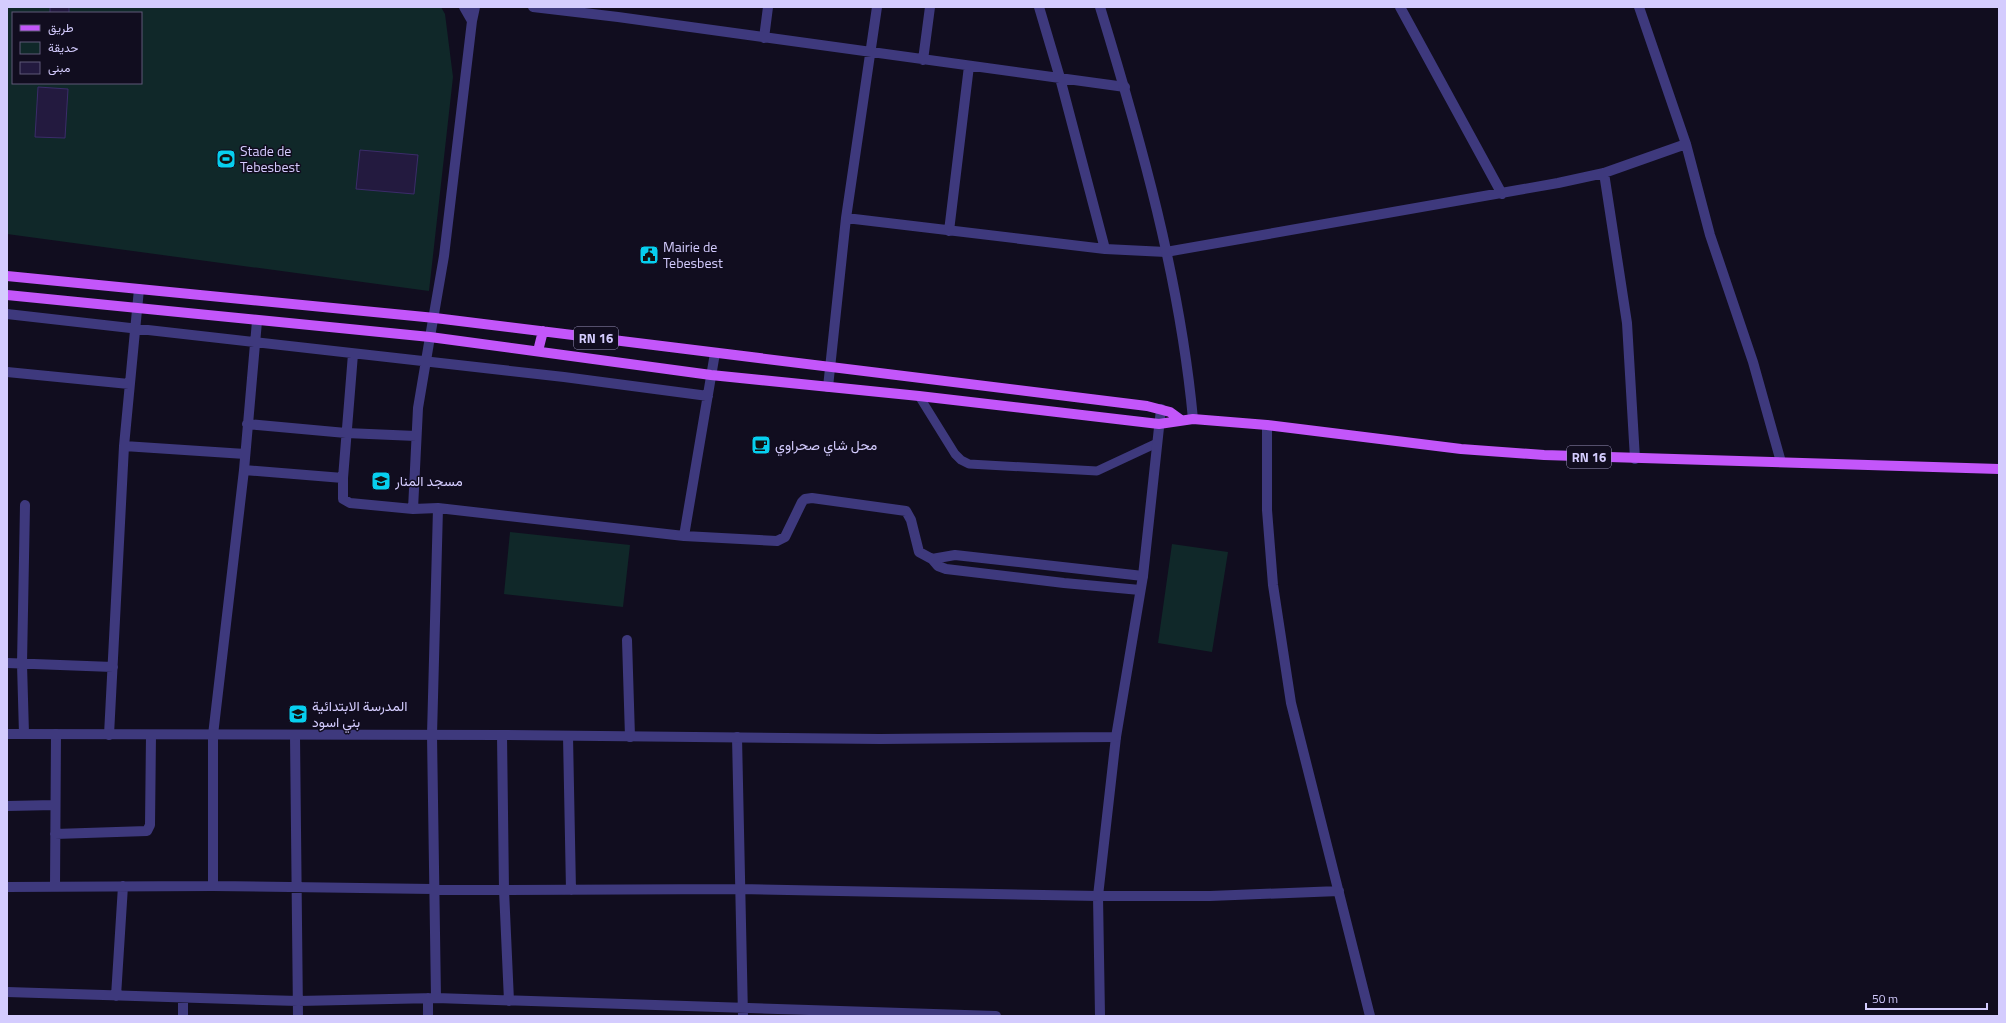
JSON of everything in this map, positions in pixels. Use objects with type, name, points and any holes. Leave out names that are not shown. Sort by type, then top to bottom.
[{"type":"main road","name":"RN 16","points":[[7,276],[435,318],[543,331],[1161,409],[1181,420]]},
{"type":"main road","name":"RN 16","points":[[7,295],[430,337],[711,375],[919,396],[1159,424],[1194,419],[1267,425],[1461,449],[1544,456],[1999,469]]},
{"type":"main road","points":[[538,351],[543,331]]},
{"type":"street","points":[[464,7],[472,21]]},
{"type":"street","points":[[413,509],[416,436],[425,361],[435,318],[452,196],[472,21],[475,7]]},
{"type":"street","points":[[533,7],[1125,87]]},
{"type":"street","points":[[764,38],[768,7]]},
{"type":"street","points":[[828,387],[846,218],[871,53],[876,7]]},
{"type":"street","points":[[923,60],[930,7]]},
{"type":"street","points":[[1039,7],[1060,78],[1105,249]]},
{"type":"street","points":[[1100,7],[1125,87],[1166,252],[1190,383],[1194,419]]},
{"type":"street","points":[[1400,7],[1502,194]]},
{"type":"street","points":[[1639,7],[1686,144],[1710,235],[1753,362],[1781,462]]},
{"type":"street","points":[[949,231],[970,66]]},
{"type":"street","points":[[846,218],[1105,249],[1166,252],[1502,194],[1604,173],[1686,144]]},
{"type":"street","points":[[1604,173],[1627,323],[1636,459]]},
{"type":"street","points":[[110,735],[124,446],[139,289]]},
{"type":"street","points":[[7,314],[254,343],[425,361],[708,396]]},
{"type":"street","points":[[213,886],[213,735],[244,470],[244,454],[257,320]]},
{"type":"street","points":[[684,536],[715,353]]},
{"type":"street","points":[[353,354],[342,478],[343,500],[347,502],[413,509],[438,508],[684,536],[777,541],[784,537],[802,502],[805,499],[812,498],[906,511],[911,520],[919,552],[932,559],[938,566],[953,571],[1140,590]]},
{"type":"street","points":[[7,372],[129,384]]},
{"type":"street","points":[[1100,1016],[1098,896],[1116,737],[1143,576],[1161,409]]},
{"type":"street","points":[[247,424],[346,433],[416,436]]},
{"type":"street","points":[[1267,425],[1267,510],[1273,585],[1291,703],[1370,1016]]},
{"type":"street","points":[[124,446],[244,454]]},
{"type":"street","points":[[244,470],[342,478]]},
{"type":"street","points":[[24,734],[22,664],[25,505]]},
{"type":"street","points":[[428,1016],[432,998],[435,889],[432,735],[438,508]]},
{"type":"street","points":[[932,559],[955,555],[1143,576]]},
{"type":"street","points":[[627,640],[630,737]]},
{"type":"street","points":[[7,663],[113,668]]},
{"type":"street","points":[[7,734],[295,736],[502,735],[880,739],[1116,737]]},
{"type":"street","points":[[55,887],[56,734]]},
{"type":"street","points":[[56,834],[147,831],[150,825],[151,735]]},
{"type":"street","points":[[502,735],[504,890],[509,1001]]},
{"type":"street","points":[[295,736],[298,887],[298,1016]]},
{"type":"street","points":[[568,736],[571,890]]},
{"type":"street","points":[[737,737],[739,889],[743,1012]]},
{"type":"street","points":[[7,806],[55,805]]},
{"type":"street","points":[[116,996],[123,886]]},
{"type":"street","points":[[7,888],[213,886],[504,890],[739,889],[1098,896],[1210,896],[1339,891]]},
{"type":"street","points":[[7,992],[298,1001],[432,998],[743,1012],[996,1016]]},
{"type":"street","points":[[183,998],[183,1016]]},
{"type":"lane","points":[[919,396],[956,454],[961,460],[970,464],[1097,471],[1157,443]]},
{"type":"green space","name":"Stade de Tebesbest","points":[[7,7],[441,7],[445,14],[453,77],[429,291],[7,234]]},
{"type":"green space","points":[[510,532],[630,545],[623,607],[504,594]]},
{"type":"green space","points":[[1172,544],[1228,552],[1212,652],[1158,643]]},
{"type":"building","points":[[50,7],[69,7],[69,12],[50,12]]},
{"type":"building","points":[[38,87],[68,89],[65,138],[35,137]]},
{"type":"building","points":[[360,150],[418,155],[414,194],[356,189]]},
{"type":"place","name":"Stade de Tebesbest","points":[[226,159]]},
{"type":"place","name":"Mairie de Tebesbest","points":[[649,255]]},
{"type":"place","name":"محل شاي صحراوي","points":[[761,445]]},
{"type":"place","name":"مسجد المنار","points":[[381,481]]},
{"type":"place","name":"المدرسة الابتدائية بني اسود","points":[[298,714]]}]
